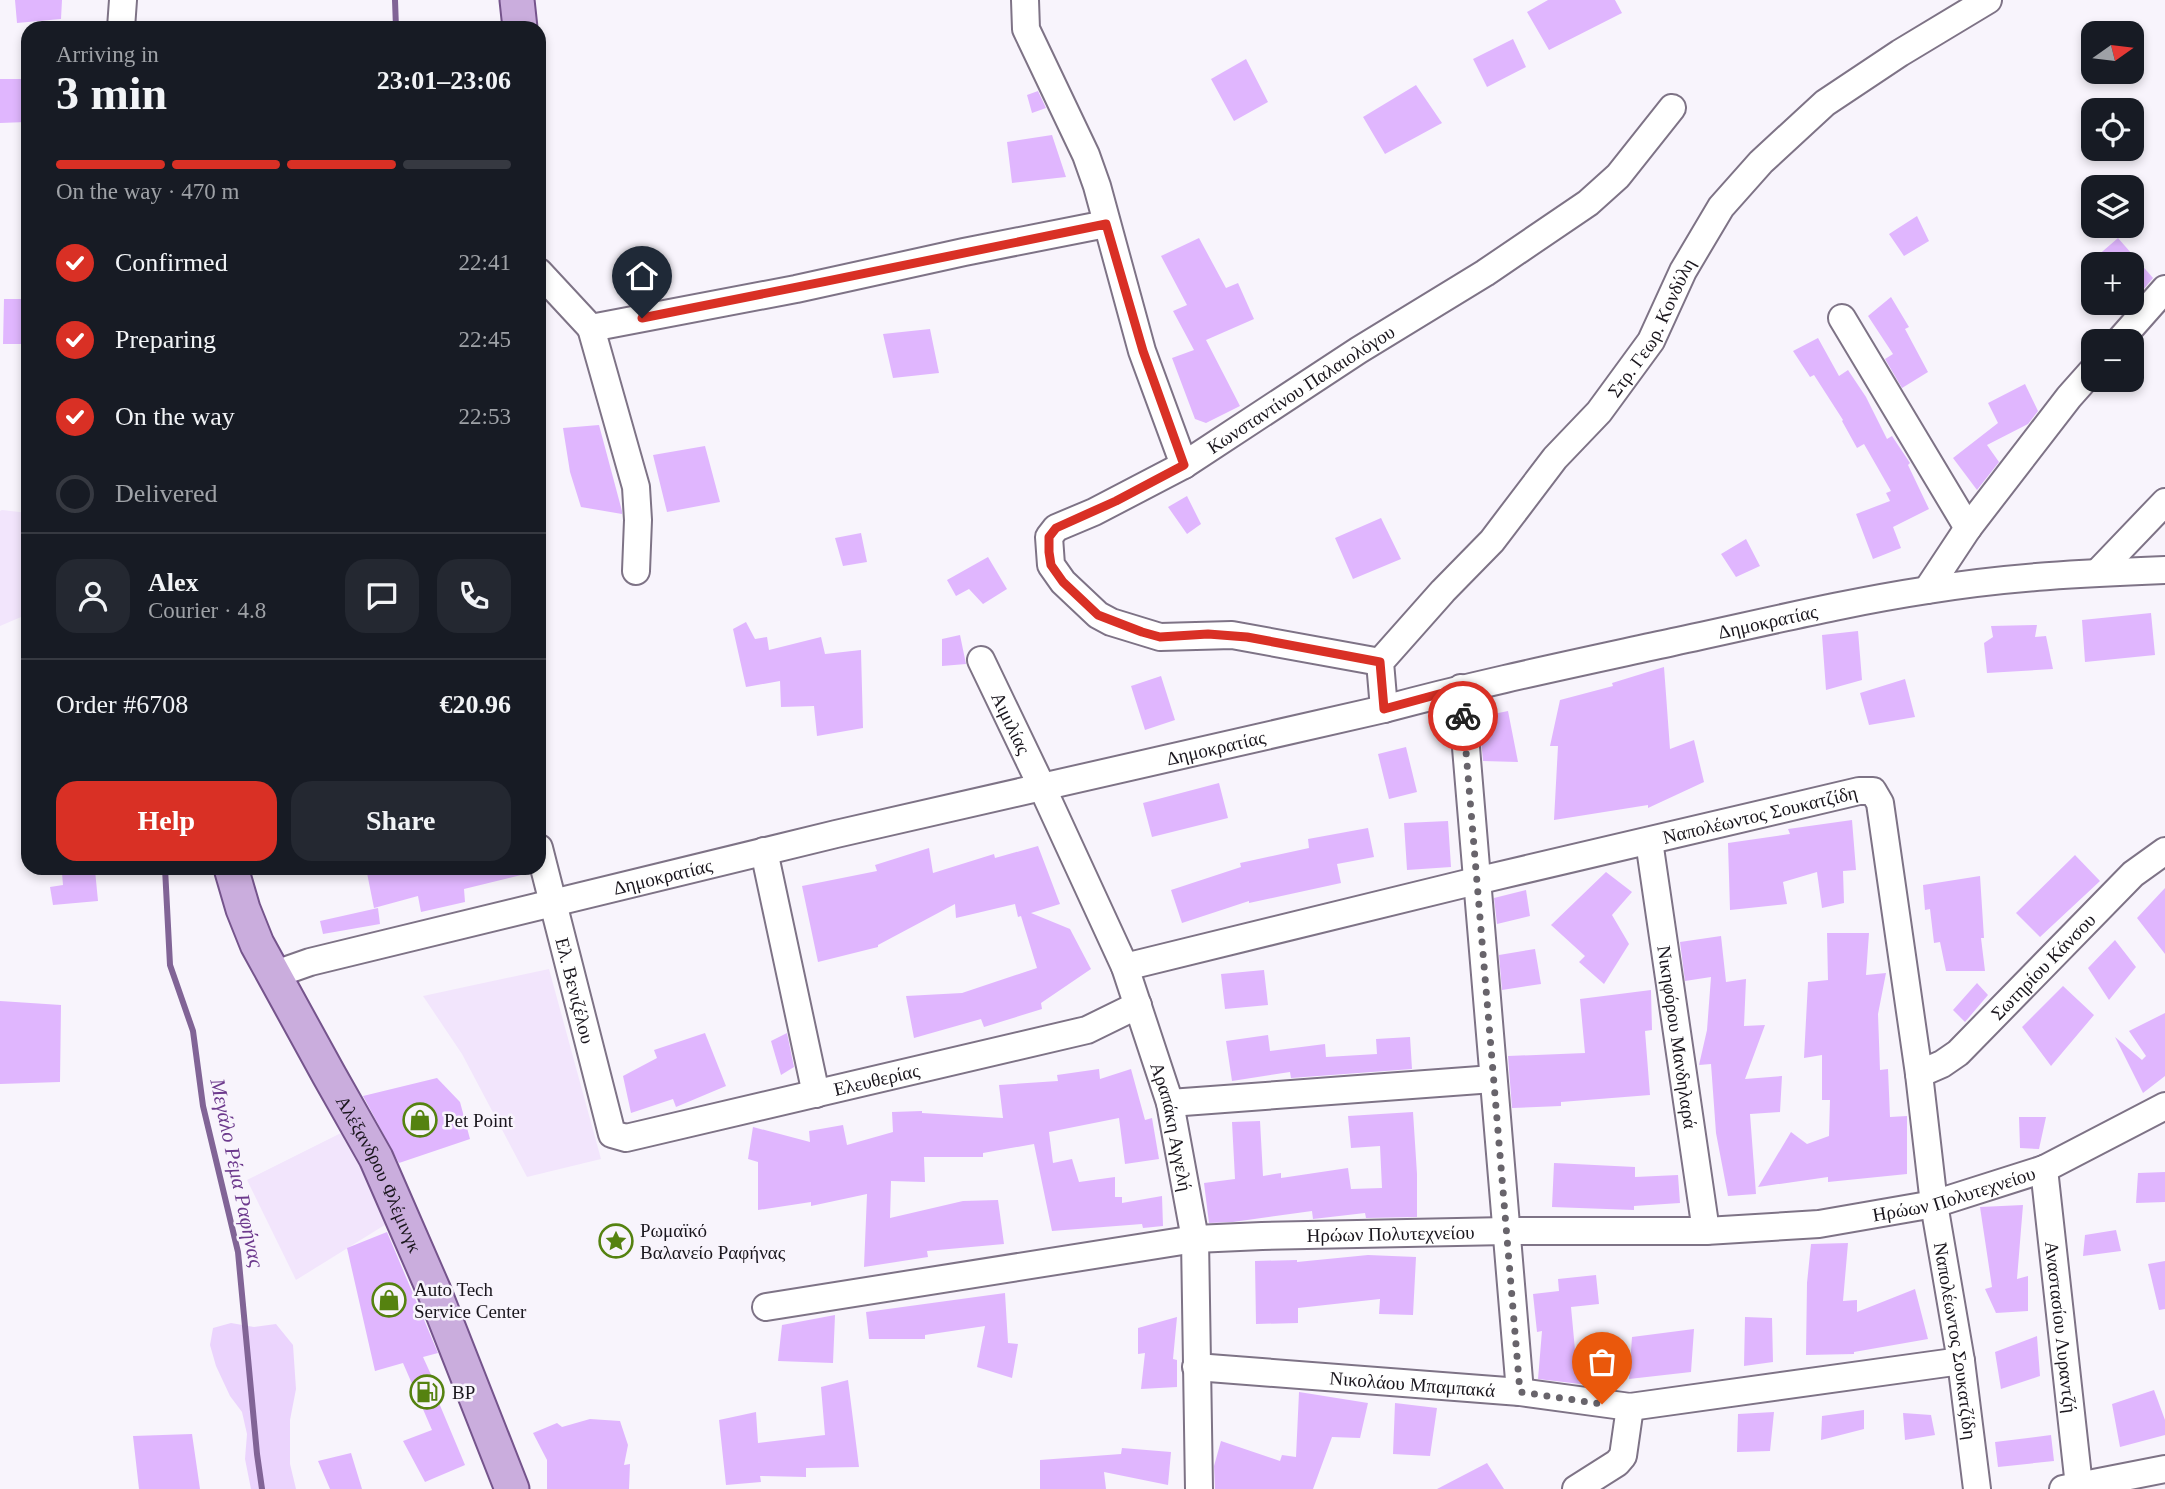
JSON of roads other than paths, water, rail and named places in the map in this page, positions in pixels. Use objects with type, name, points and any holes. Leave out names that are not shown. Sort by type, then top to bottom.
[{"type":"main road","points":[[517,0],[519,21]]},
{"type":"main road","name":"Αλέξανδρου Φλέμινγκ","points":[[233,875],[257,944],[376,1157],[434,1291],[512,1489]]},
{"type":"street","points":[[122,21],[123,0]]},
{"type":"street","points":[[1024,0],[1026,29],[1086,155],[1143,351],[1184,465]]},
{"type":"street","name":"Στρ. Γεωρ. Κονδύλη","points":[[1380,662],[1492,541],[1555,458],[1599,412],[1651,341],[1682,271],[1721,207],[1761,162],[1825,103],[1900,53],[1988,0]]},
{"type":"street","name":"Κωνσταντίνου Παλαιολόγου","points":[[1380,662],[1232,635],[1160,637],[1142,632],[1098,615],[1063,582],[1051,565],[1049,537],[1056,528],[1116,501],[1184,465],[1359,350],[1485,273],[1588,203],[1618,176],[1672,108]]},
{"type":"street","points":[[591,328],[796,289],[1106,224]]},
{"type":"street","points":[[546,280],[591,328],[636,487],[636,571]]},
{"type":"street","points":[[2130,329],[2165,289]]},
{"type":"street","points":[[1842,318],[1968,528]]},
{"type":"street","points":[[1927,590],[1968,528],[2081,384]]},
{"type":"street","points":[[2098,572],[2165,502]]},
{"type":"street","name":"Δημοκρατίας","points":[[274,975],[310,962],[764,851],[1384,709],[1461,688],[1803,614],[1927,590],[2098,572],[2165,570]]},
{"type":"street","name":"Αιμιλίας","points":[[981,660],[1042,787]]},
{"type":"street","points":[[1380,662],[1384,709]]},
{"type":"street","points":[[1461,688],[1520,1392]]},
{"type":"street","name":"Αραπάκη Αγγελή","points":[[1042,787],[1125,967],[1170,1103],[1195,1239],[1199,1489]]},
{"type":"street","name":"Ναπολέωντος Σουκατζίδη","points":[[1125,967],[1858,791],[1873,792],[1880,803],[1919,1074],[1934,1204],[1961,1361],[1977,1489]]},
{"type":"street","name":"Νικηφόρου Μανδηλαρά","points":[[1649,841],[1706,1231]]},
{"type":"street","points":[[764,851],[816,1094]]},
{"type":"street","name":"Σωτηρίου Κάνσου","points":[[1919,1074],[1958,1054],[2133,874],[2165,851]]},
{"type":"street","name":"Ελ. Βενιζέλου","points":[[545,875],[612,1134]]},
{"type":"street","name":"Ελευθερίας","points":[[612,1134],[626,1138],[1087,1030],[1138,1005]]},
{"type":"street","points":[[1170,1103],[1493,1079]]},
{"type":"street","name":"Ηρώων Πολυτεχνείου","points":[[766,1307],[1195,1239],[1507,1231],[1706,1231],[1819,1224],[1934,1204],[2044,1169],[2165,1106]]},
{"type":"street","name":"Αναστασίου Λυραντζή","points":[[2044,1169],[2070,1487]]},
{"type":"street","name":"Νικολάου Μπαμπακά","points":[[1196,1367],[1520,1392],[1630,1407],[1961,1361]]},
{"type":"street","points":[[1576,1489],[1623,1457],[1630,1407]]},
{"type":"street","points":[[2070,1487],[2165,1469]]},
{"type":"waterway","name":"Μεγάλο Ρέμα Ραφήνας","points":[[395,0],[396,21]]},
{"type":"waterway","name":"Μεγάλο Ρέμα Ραφήνας","points":[[165,875],[170,965],[193,1031],[203,1106],[238,1252],[262,1489]]},
{"type":"place","name":"Pet Point","points":[[420,1120]]},
{"type":"place","name":"Ρωμαϊκό Βαλανείο Ραφήνας","points":[[616,1241]]},
{"type":"place","name":"Auto Tech Service Center","points":[[389,1300]]},
{"type":"place","name":"BP","points":[[427,1392]]}]
